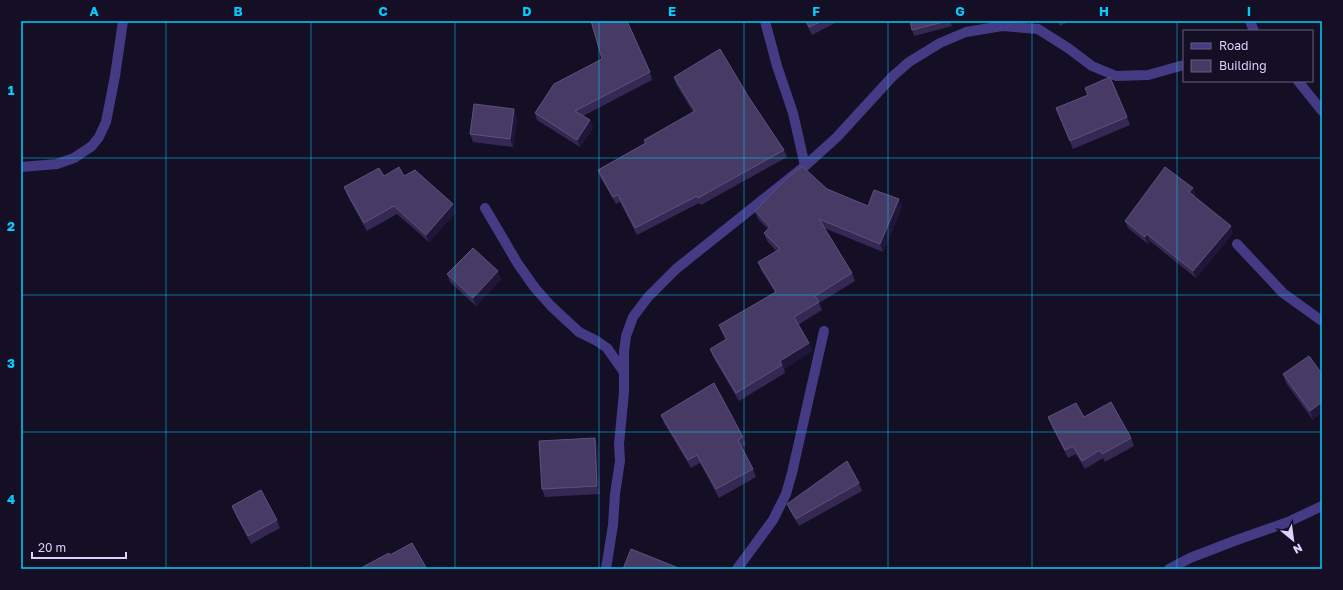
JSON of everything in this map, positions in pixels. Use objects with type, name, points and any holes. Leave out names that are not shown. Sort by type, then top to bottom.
[{"type":"street","points":[[21,167],[57,164],[74,158],[92,146],[99,136],[106,122],[115,76],[123,21]]},
{"type":"street","points":[[765,21],[777,66],[793,113],[805,166]]},
{"type":"street","points":[[606,569],[613,525],[615,494],[620,461],[619,444],[624,392],[624,352],[626,336],[633,317],[648,297],[676,269],[805,166],[837,137],[909,62],[940,43],[966,32],[1002,26],[1038,29],[1068,48],[1092,66],[1116,76],[1148,75],[1183,65]]},
{"type":"street","points":[[1299,82],[1322,110]]},
{"type":"street","points":[[485,208],[518,264],[535,288],[551,306],[579,332],[607,348],[624,372]]},
{"type":"street","points":[[1237,244],[1283,293],[1322,321]]},
{"type":"street","points":[[737,569],[772,520],[786,494],[794,465],[824,331]]},
{"type":"street","points":[[1169,569],[1190,558],[1288,522],[1322,506]]},
{"type":"building","points":[[591,21],[627,21],[650,72],[575,111],[590,120],[577,140],[535,113],[554,84],[602,59]]},
{"type":"building","points":[[806,21],[822,21],[809,27]]},
{"type":"building","points":[[910,21],[947,21],[912,30]]},
{"type":"building","points":[[720,49],[748,96],[784,150],[698,198],[697,196],[635,228],[618,195],[613,197],[598,170],[646,143],[644,140],[695,111],[674,77]]},
{"type":"building","points":[[1110,77],[1127,117],[1070,141],[1056,108],[1088,95],[1085,88]]},
{"type":"building","points":[[474,104],[514,109],[510,139],[470,134]]},
{"type":"building","points":[[802,166],[827,189],[868,206],[874,190],[899,199],[880,244],[819,219],[852,273],[815,296],[819,302],[794,317],[809,343],[780,361],[782,365],[736,393],[710,349],[727,339],[719,325],[776,292],[758,262],[780,249],[764,233],[770,227],[755,211],[786,179]]},
{"type":"building","points":[[399,167],[404,176],[415,170],[453,204],[426,235],[394,206],[364,223],[344,187],[379,168],[384,176]]},
{"type":"building","points":[[1165,167],[1193,188],[1189,192],[1231,226],[1193,271],[1147,234],[1145,237],[1125,221]]},
{"type":"building","points":[[473,248],[498,271],[473,298],[447,274]]},
{"type":"building","points":[[1309,356],[1322,374],[1322,402],[1310,411],[1283,374]]},
{"type":"building","points":[[714,383],[743,437],[738,440],[753,469],[716,489],[697,455],[688,460],[661,415]]},
{"type":"building","points":[[1111,402],[1131,438],[1102,454],[1100,450],[1082,461],[1073,446],[1065,450],[1048,417],[1076,403],[1084,417]]},
{"type":"building","points":[[595,438],[597,486],[542,489],[539,441]]},
{"type":"building","points":[[847,461],[859,483],[796,519],[787,504]]},
{"type":"building","points":[[261,490],[277,520],[248,536],[232,506]]},
{"type":"building","points":[[412,543],[427,569],[359,569],[389,553],[390,555]]},
{"type":"building","points":[[631,549],[681,569],[623,569]]}]
